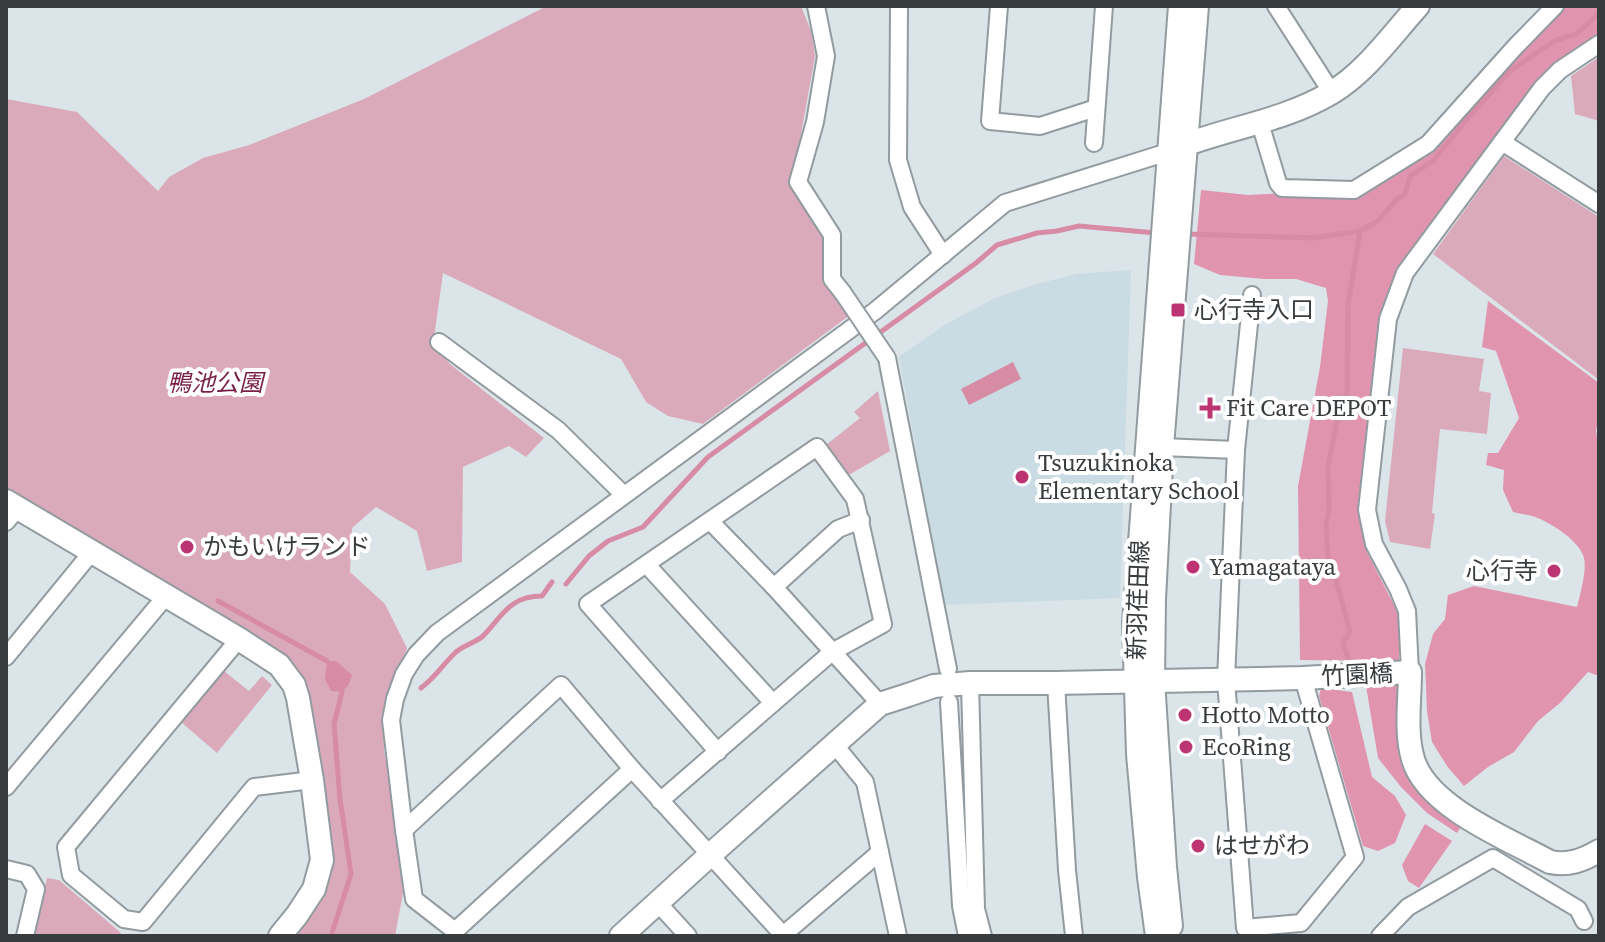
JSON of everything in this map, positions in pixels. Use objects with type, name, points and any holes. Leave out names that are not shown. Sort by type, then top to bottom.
[{"type":"street","points":[[816,6],[826,56],[815,122],[798,182],[832,235],[832,279],[887,358],[948,669]]},
{"type":"street","points":[[899,6],[898,160],[912,207],[943,255]]},
{"type":"street","points":[[999,6],[990,121],[1040,126],[1096,108]]},
{"type":"street","points":[[1094,143],[1104,6]]},
{"type":"street","points":[[1177,148],[1180,6]]},
{"type":"street","points":[[1168,264],[1177,148],[1197,6]]},
{"type":"street","points":[[1276,6],[1332,93]]},
{"type":"street","points":[[632,769],[455,931],[414,899],[391,720],[404,674],[416,655],[437,633],[875,311],[1005,203],[1260,123],[1332,93],[1357,74],[1418,6]]},
{"type":"street","points":[[1260,123],[1282,188],[1354,190],[1428,144],[1555,6]]},
{"type":"street","points":[[1599,44],[1560,70],[1542,88],[1405,273],[1388,319],[1367,510],[1374,544],[1407,611],[1409,737],[1414,761],[1426,785],[1446,804],[1550,862],[1562,865],[1599,851]]},
{"type":"street","points":[[1502,142],[1599,204]]},
{"type":"street","name":"新羽荏田線","points":[[1157,936],[1138,754],[1154,599],[1168,264]]},
{"type":"street","name":"新羽荏田線","points":[[1168,264],[1134,623],[1144,681],[1172,936]]},
{"type":"street","points":[[1252,295],[1236,450],[1226,680],[1244,932],[1301,923],[1355,857],[1303,678]]},
{"type":"street","points":[[439,342],[558,430],[624,495]]},
{"type":"street","points":[[660,801],[718,752],[832,652],[883,624],[855,499],[817,447],[588,604],[718,752]]},
{"type":"street","points":[[1162,447],[1236,450]]},
{"type":"street","points":[[10,511],[91,553],[239,639],[279,665],[294,685],[312,780],[322,860],[314,889],[280,936]]},
{"type":"street","points":[[774,587],[838,529],[861,520]]},
{"type":"street","points":[[621,936],[880,704],[710,521]]},
{"type":"street","points":[[6,657],[91,553]]},
{"type":"street","points":[[647,565],[773,703]]},
{"type":"street","points":[[6,787],[166,596]]},
{"type":"street","points":[[239,639],[66,847],[71,875],[124,919],[143,922],[254,787],[312,780]]},
{"type":"street","name":"竹園橋","points":[[880,704],[934,686],[970,683],[1226,680],[1410,672]]},
{"type":"street","points":[[970,683],[976,909],[983,936]]},
{"type":"street","points":[[1056,683],[1074,936]]},
{"type":"street","points":[[404,830],[561,685],[660,801],[784,935],[880,852]]},
{"type":"street","points":[[949,702],[961,906],[967,936]]},
{"type":"street","points":[[834,744],[865,782],[898,936]]},
{"type":"street","points":[[1380,936],[1408,907],[1493,858],[1578,909],[1584,921]]},
{"type":"street","points":[[6,869],[27,874],[36,889],[25,936]]},
{"type":"street","points":[[657,902],[688,936]]},
{"type":"shaded area","points":[[1565,6],[1599,6],[1599,40],[1570,57],[1466,183],[1382,326],[1360,519],[1368,554],[1399,615],[1399,661],[1300,660],[1298,486],[1320,367],[1328,301],[1326,288],[1296,279],[1220,275],[1194,264],[1201,190],[1248,195],[1288,193],[1335,196],[1426,157]]},
{"type":"shaded area","name":"Tsuzukinoka Elementary School","points":[[1131,270],[1120,598],[944,605],[899,357],[946,324],[995,298],[1076,274]]},
{"type":"shaded area","points":[[1488,301],[1599,383],[1599,422],[1596,430],[1599,450],[1599,676],[1588,672],[1560,703],[1538,721],[1514,752],[1464,786],[1432,742],[1427,711],[1425,664],[1433,634],[1445,619],[1448,595],[1474,586],[1577,607],[1585,569],[1584,558],[1577,545],[1565,534],[1538,518],[1513,512],[1503,490],[1504,470],[1486,465],[1488,453],[1498,453],[1519,418],[1496,351],[1482,347]]},
{"type":"shaded area","points":[[1013,362],[1021,379],[969,405],[961,389]]},
{"type":"shaded area","points":[[327,661],[336,661],[352,675],[342,692],[331,691],[325,679]]},
{"type":"shaded area","points":[[1403,683],[1401,740],[1462,825],[1457,833],[1427,813],[1378,758],[1366,686]]},
{"type":"shaded area","points":[[1321,688],[1352,692],[1372,777],[1395,796],[1406,815],[1395,843],[1378,851],[1363,846],[1319,696]]},
{"type":"shaded area","points":[[1425,824],[1452,841],[1419,888],[1408,881],[1402,865]]},
{"type":"green space","name":"鴨池公園","points":[[547,6],[801,6],[811,31],[815,56],[792,185],[825,238],[850,315],[703,424],[668,416],[646,402],[621,359],[443,273],[433,345],[451,365],[544,438],[526,457],[509,446],[463,467],[462,562],[427,571],[417,531],[376,507],[352,528],[350,572],[385,604],[407,648],[383,715],[384,750],[395,814],[403,893],[395,936],[295,936],[319,904],[329,865],[331,831],[303,688],[6,493],[6,99],[77,112],[158,191],[169,177],[203,158],[249,145],[364,99]]},
{"type":"green space","points":[[1599,57],[1599,121],[1575,114],[1571,76]]},
{"type":"green space","points":[[1504,156],[1599,217],[1599,380],[1433,254]]},
{"type":"green space","points":[[1403,348],[1484,359],[1479,391],[1491,393],[1487,434],[1440,429],[1430,549],[1390,542],[1385,521]]},
{"type":"green space","points":[[878,391],[890,451],[847,476],[826,445],[860,418],[854,412]]},
{"type":"green space","points":[[224,671],[249,691],[262,676],[272,685],[217,753],[181,722]]},
{"type":"green space","points":[[47,878],[59,880],[121,933],[119,936],[34,936]]},
{"type":"waterway","points":[[1186,234],[1314,238],[1360,231],[1378,221],[1397,199],[1405,195],[1410,176],[1433,161],[1510,71],[1556,40],[1577,34],[1599,13]]},
{"type":"waterway","points":[[566,584],[589,556],[608,541],[643,527],[708,457],[997,245],[1037,233],[1079,226],[1156,233]]},
{"type":"waterway","points":[[1350,664],[1343,643],[1350,632],[1328,557],[1326,524],[1329,511],[1328,466],[1339,411],[1347,392],[1348,306],[1360,231]]},
{"type":"waterway","points":[[421,688],[456,652],[483,636],[508,608],[522,599],[542,596],[552,582]]},
{"type":"waterway","points":[[218,601],[327,661]]},
{"type":"waterway","points":[[331,936],[351,874],[340,799],[334,724],[342,692]]},
{"type":"place","name":"心行寺入口","points":[[1178,310]]},
{"type":"place","name":"Fit Care DEPOT","points":[[1210,408]]},
{"type":"place","name":"Tsuzukinoka Elementary School","points":[[1022,477]]},
{"type":"place","name":"かもいけランド","points":[[187,547]]},
{"type":"place","name":"Yamagataya","points":[[1193,567]]},
{"type":"place","name":"心行寺","points":[[1554,571]]},
{"type":"place","name":"Hotto Motto","points":[[1185,715]]},
{"type":"place","name":"EcoRing","points":[[1186,747]]},
{"type":"place","name":"はせがわ","points":[[1198,846]]}]
